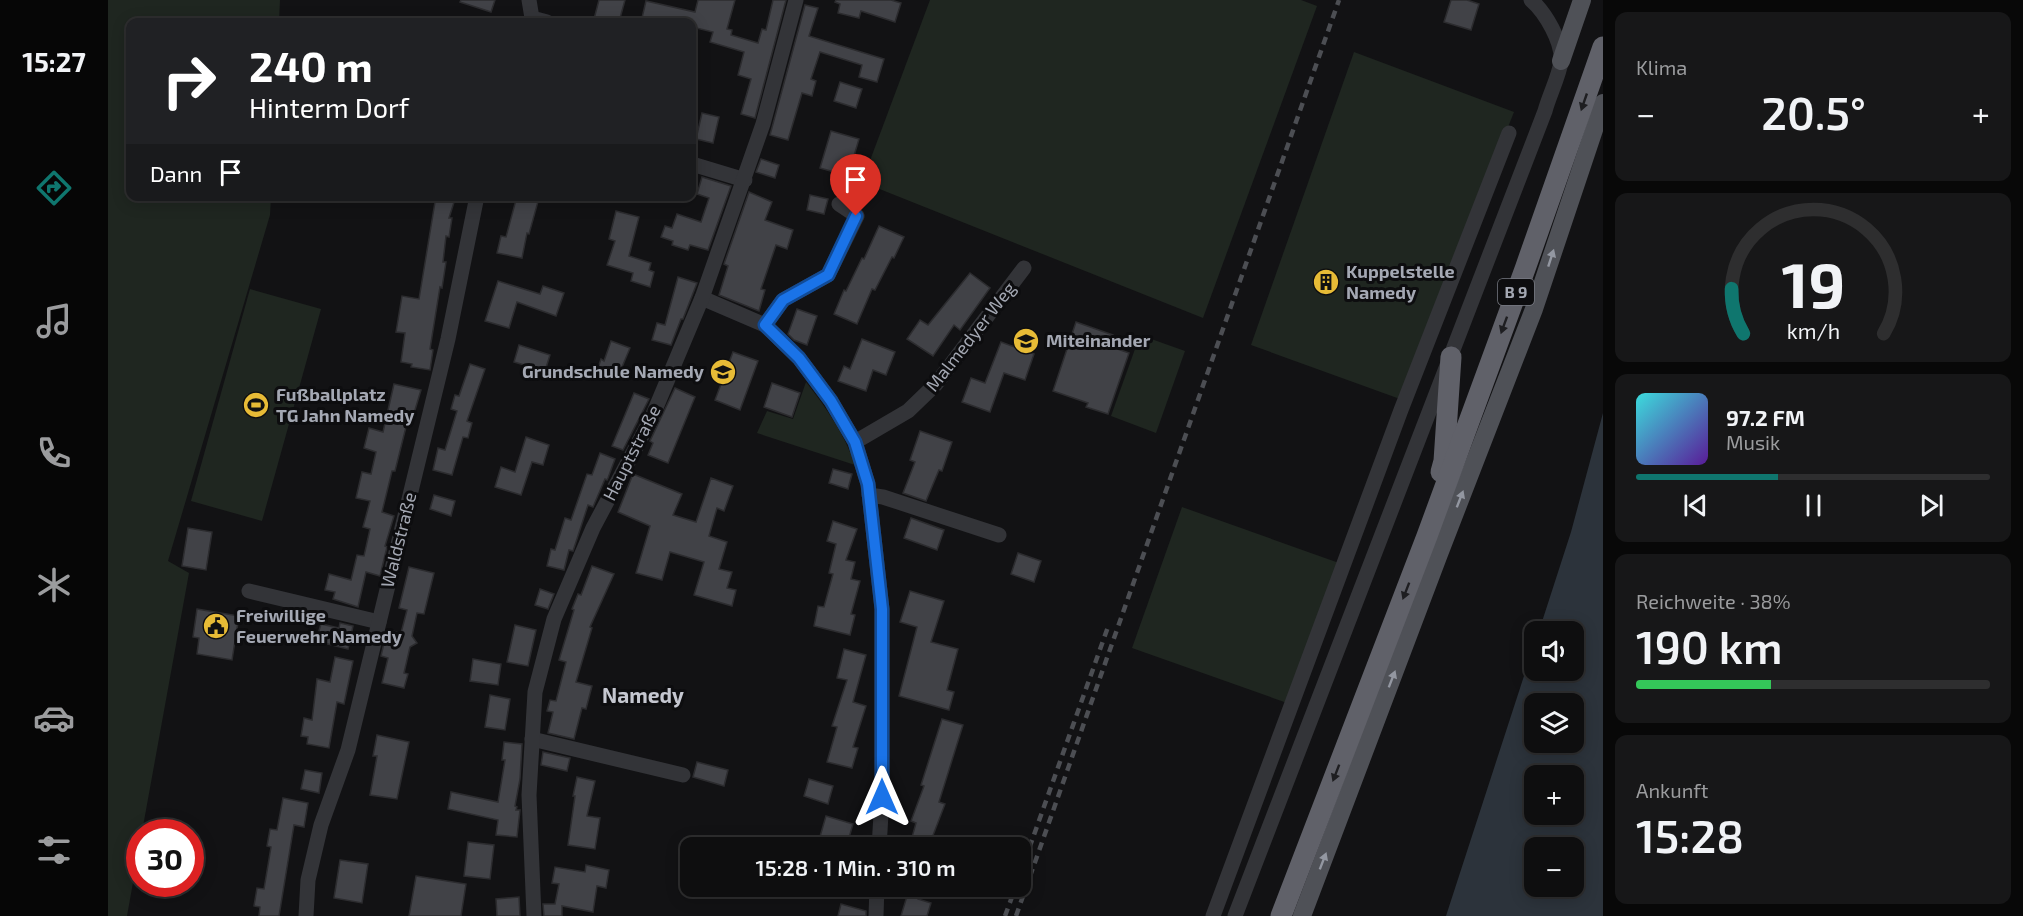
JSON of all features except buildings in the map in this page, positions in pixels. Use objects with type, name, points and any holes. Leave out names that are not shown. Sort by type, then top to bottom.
[{"type":"highway","name":"B 9","points":[[1281,916],[1427,537],[1603,47]]},
{"type":"highway","points":[[1427,537],[1444,460],[1451,357]]},
{"type":"main road","points":[[1561,61],[1582,0]]},
{"type":"main road","name":"B 9","points":[[1302,916],[1534,309],[1603,103]]},
{"type":"street","points":[[529,0],[531,18]]},
{"type":"street","name":"Hauptstraße","points":[[534,916],[529,795],[535,692],[554,619],[593,528],[652,417],[702,298],[745,180],[796,0]]},
{"type":"street","points":[[1235,916],[1545,111],[1561,61],[1554,33],[1544,13],[1531,0]]},
{"type":"street","points":[[1213,916],[1401,410],[1509,133]]},
{"type":"street","points":[[696,165],[745,180]]},
{"type":"street","name":"Waldstraße","points":[[306,916],[308,880],[321,825],[348,750],[448,339],[476,201]]},
{"type":"street","points":[[765,325],[783,300],[828,275],[856,216],[839,204]]},
{"type":"street","name":"Malmedyer Weg","points":[[855,442],[908,411],[936,384],[1024,268]]},
{"type":"street","points":[[702,298],[765,325],[799,358],[831,401],[855,442],[868,484],[882,609],[882,797],[880,837]]},
{"type":"street","points":[[869,495],[883,497],[999,535]]},
{"type":"street","points":[[249,591],[379,622]]},
{"type":"street","points":[[532,739],[683,775]]},
{"type":"street","points":[[876,916],[877,897]]},
{"type":"shaded area","points":[[108,0],[280,0],[279,18],[126,18],[126,201],[271,201],[270,215],[168,561],[189,573],[144,819],[126,819],[126,897],[130,897],[127,916],[108,916]]},
{"type":"shaded area","points":[[930,0],[1301,0],[1317,6],[1203,318],[862,182]]},
{"type":"shaded area","points":[[1354,52],[1514,112],[1400,399],[1251,345]]},
{"type":"shaded area","name":"Fußballplatz TG Jahn Namedy","points":[[250,289],[321,309],[262,521],[191,501]]},
{"type":"shaded area","points":[[1140,335],[1185,351],[1156,433],[1111,416]]},
{"type":"shaded area","points":[[806,382],[846,442],[855,465],[757,433],[767,411],[793,419]]},
{"type":"shaded area","points":[[1603,413],[1603,916],[1446,916],[1524,676],[1524,681],[1584,681],[1584,621],[1542,621],[1571,532]]},
{"type":"shaded area","points":[[1182,507],[1339,563],[1290,704],[1132,648]]},
{"type":"railway","points":[[1016,916],[1339,0]]},
{"type":"railway","points":[[1031,843],[1108,627]]},
{"type":"railway","points":[[1005,916],[1012,897]]},
{"type":"place","name":"Kuppelstelle Namedy","points":[[1326,282]]},
{"type":"place","name":"Miteinander","points":[[1026,341]]},
{"type":"place","name":"Grundschule Namedy","points":[[723,372]]},
{"type":"place","name":"Fußballplatz TG Jahn Namedy","points":[[256,405]]},
{"type":"place","name":"Freiwillige Feuerwehr Namedy","points":[[216,626]]},
{"type":"district","name":"Namedy","points":[[643,696]]},
{"type":"route","points":[[856,216],[828,275],[783,300],[765,325],[799,358],[831,401],[855,442],[868,484],[882,609],[882,797]]}]
